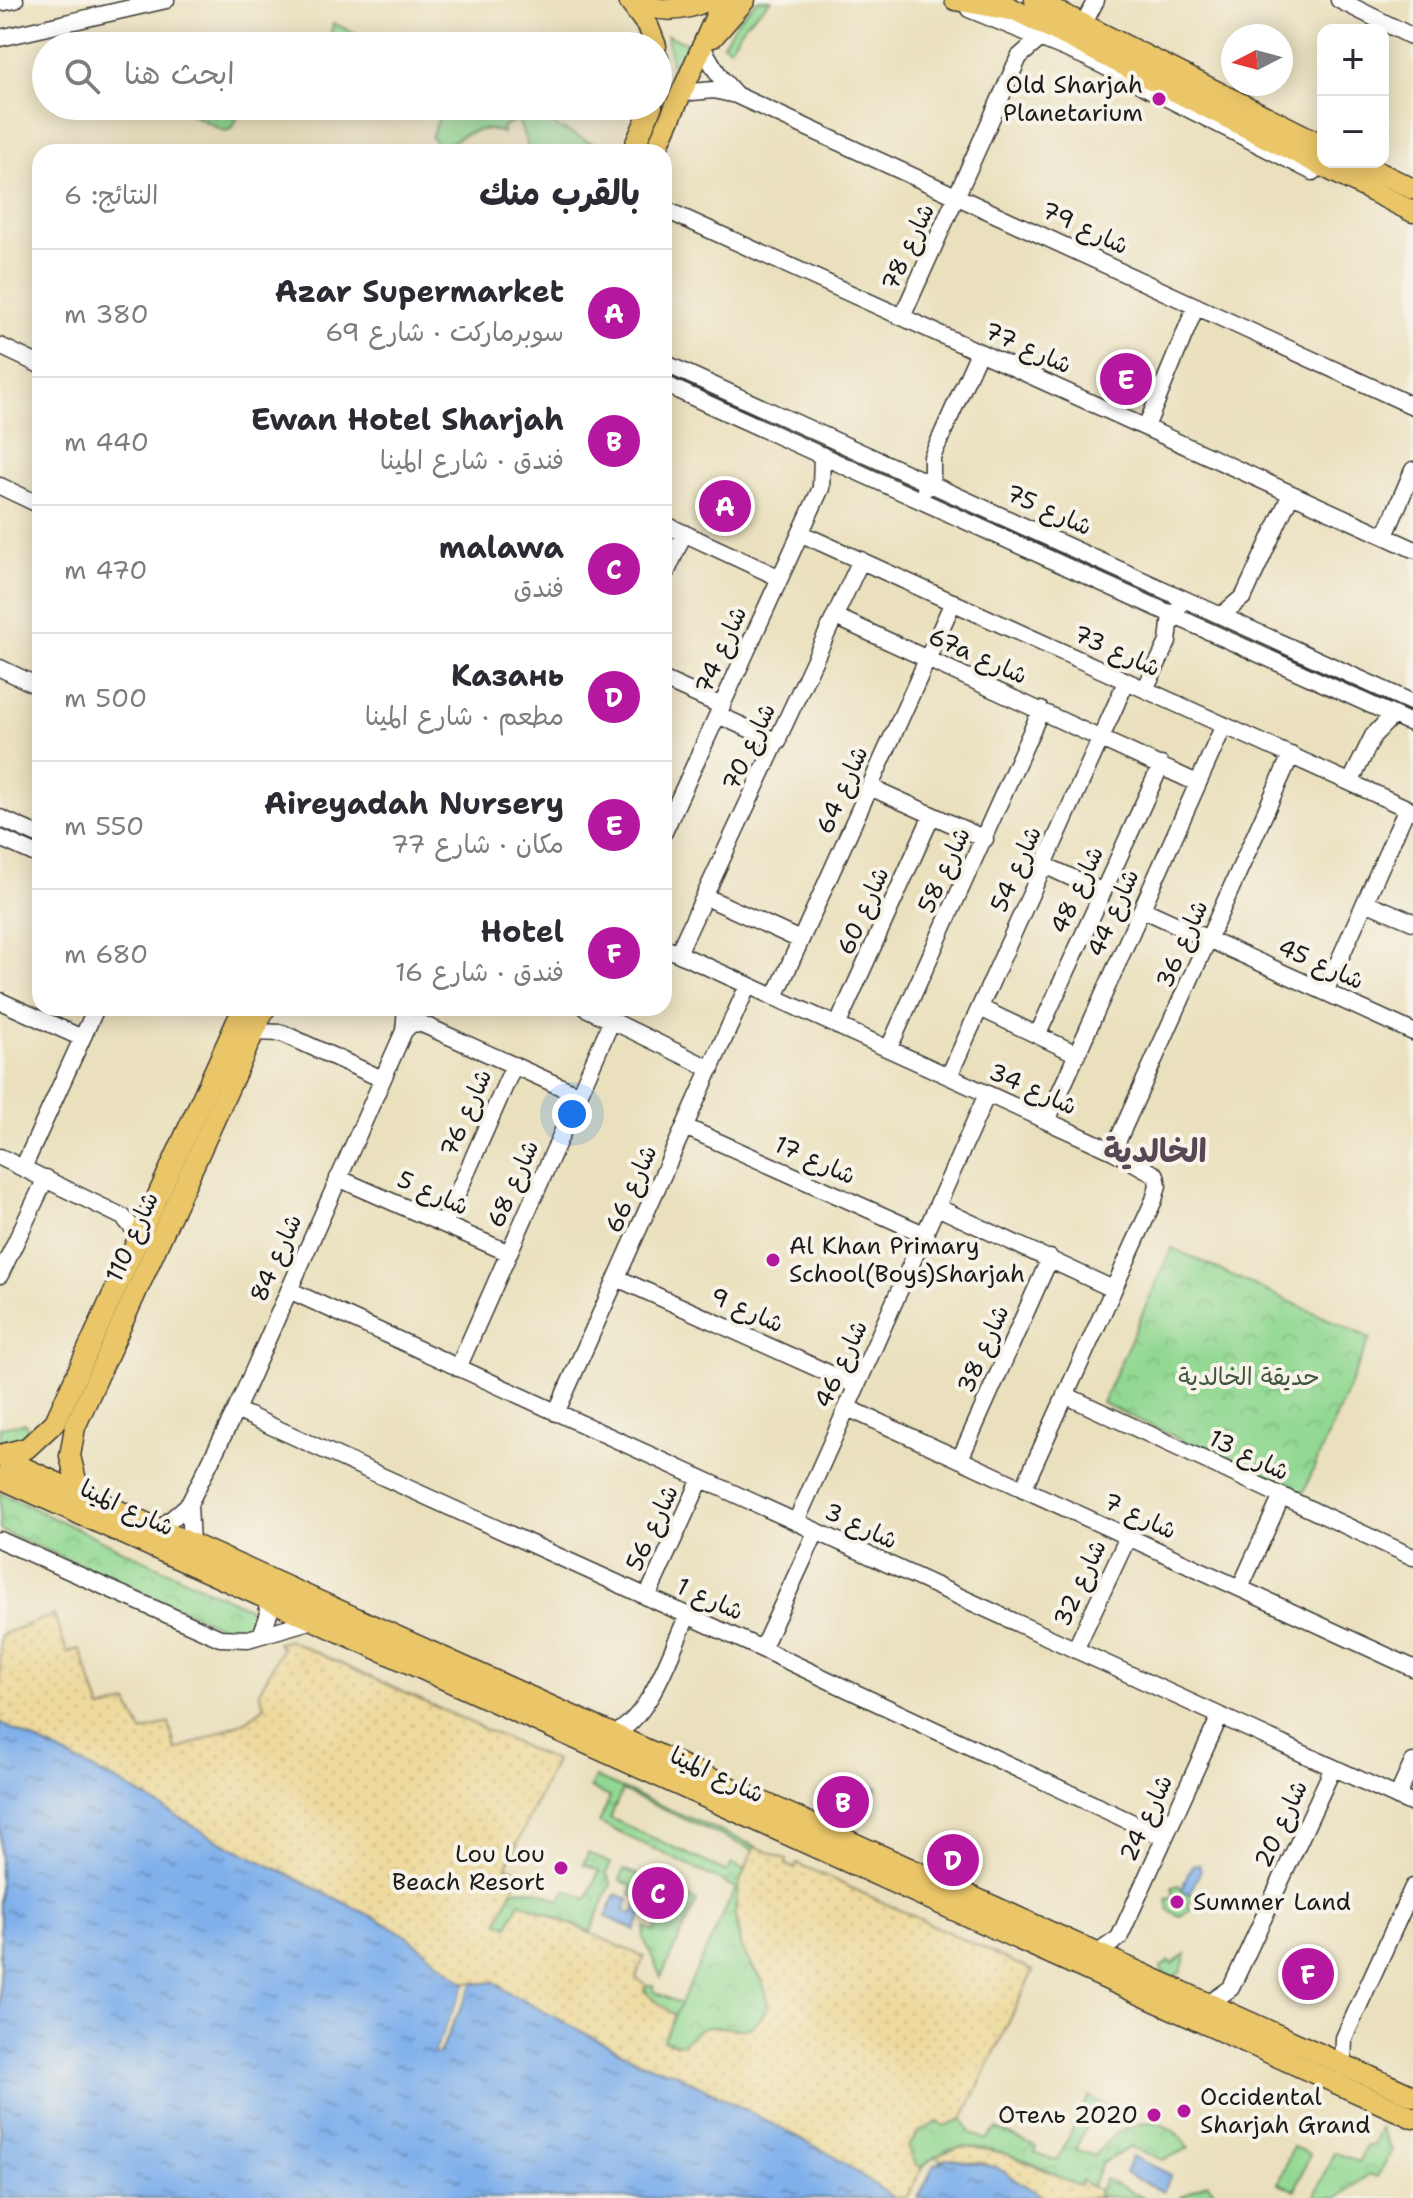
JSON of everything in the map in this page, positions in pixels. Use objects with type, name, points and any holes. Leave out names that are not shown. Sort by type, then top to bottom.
[{"type":"main road","points":[[629,0],[664,10],[687,8],[708,0]]},
{"type":"main road","points":[[629,0],[651,32]]},
{"type":"main road","points":[[672,113],[723,0]]},
{"type":"main road","points":[[704,44],[722,29],[745,0]]},
{"type":"main road","points":[[952,0],[1013,17],[1413,212]]},
{"type":"main road","points":[[995,0],[1013,17]]},
{"type":"main road","points":[[1035,0],[1056,7],[1317,142]]},
{"type":"main road","points":[[635,144],[646,120]]},
{"type":"main road","points":[[659,144],[669,120]]},
{"type":"main road","points":[[1370,168],[1413,189]]},
{"type":"main road","name":"شارع 110","points":[[43,1437],[59,1414],[239,1016]]},
{"type":"main road","name":"شارع 110","points":[[79,1492],[70,1465],[70,1446],[79,1419],[262,1016]]},
{"type":"main road","points":[[211,1126],[205,1115],[222,1074],[222,1055]]},
{"type":"main road","points":[[0,1456],[27,1448],[43,1437],[52,1450],[62,1451],[70,1446]]},
{"type":"main road","name":"شارع المينا","points":[[0,1456],[79,1492],[266,1600],[909,1890],[1316,2065],[1343,2067],[1413,2096]]},
{"type":"main road","name":"شارع المينا","points":[[0,1478],[156,1539],[191,1544],[959,1891],[1235,2018],[1413,2118]]},
{"type":"main road","points":[[156,1539],[202,1560],[211,1553]]},
{"type":"main road","points":[[909,1890],[921,1885],[942,1892],[959,1891]]},
{"type":"main road","points":[[1316,2065],[1356,2083],[1364,2075]]},
{"type":"street","points":[[0,3],[15,0]]},
{"type":"street","points":[[0,38],[166,0]]},
{"type":"street","points":[[1084,23],[1096,0]]},
{"type":"street","points":[[1339,0],[1413,37]]},
{"type":"street","points":[[1013,17],[1042,37],[1193,106],[1413,222]]},
{"type":"street","points":[[1013,17],[1019,57]]},
{"type":"street","points":[[1019,57],[1042,37]]},
{"type":"street","name":"شارع 79","points":[[704,44],[720,77],[736,95]]},
{"type":"street","name":"شارع 78","points":[[902,317],[1019,57]]},
{"type":"street","name":"شارع 79","points":[[681,93],[703,90],[736,95],[1413,406]]},
{"type":"street","name":"شارع 77","points":[[672,211],[1413,549]]},
{"type":"street","points":[[1146,427],[1196,306]]},
{"type":"street","points":[[0,346],[32,361]]},
{"type":"street","points":[[887,484],[898,482],[922,489],[932,483],[932,457],[979,352]]},
{"type":"street","name":"شارع 75","points":[[672,367],[1413,703]]},
{"type":"street","name":"شارع 75","points":[[672,388],[1413,724]]},
{"type":"street","name":"شارع 74","points":[[672,815],[802,534],[821,488],[822,455]]},
{"type":"street","points":[[908,472],[932,457]]},
{"type":"street","name":"شارع 74","points":[[821,488],[846,466]]},
{"type":"street","points":[[1385,536],[1413,470]]},
{"type":"street","points":[[0,486],[32,501]]},
{"type":"street","points":[[1244,625],[1244,596],[1291,494]]},
{"type":"street","points":[[672,528],[780,578]]},
{"type":"street","points":[[672,560],[684,533]]},
{"type":"street","name":"شارع 73","points":[[802,534],[1410,809]]},
{"type":"street","name":"شارع 70","points":[[672,948],[706,897],[861,560]]},
{"type":"street","points":[[1145,689],[1168,642],[1171,614],[1182,608],[1204,616],[1219,614],[1244,596]]},
{"type":"street","name":"شارع 64","points":[[775,997],[953,602]]},
{"type":"street","name":"67a شارع","points":[[836,617],[1101,738]]},
{"type":"street","points":[[1168,642],[1189,622]]},
{"type":"street","points":[[0,668],[32,683]]},
{"type":"street","name":"شارع 54","points":[[949,1076],[1126,682]]},
{"type":"street","points":[[672,684],[778,742]]},
{"type":"street","points":[[1372,705],[1373,736]]},
{"type":"street","name":"شارع 58","points":[[889,1048],[1041,710]]},
{"type":"street","points":[[1351,781],[1373,736],[1393,715]]},
{"type":"street","name":"شارع 44","points":[[1047,1121],[1224,725]]},
{"type":"street","points":[[1101,738],[1197,783]]},
{"type":"street","name":"شارع 36","points":[[1113,1151],[1291,755]]},
{"type":"street","name":"شارع 48","points":[[1038,1034],[1161,765]]},
{"type":"street","points":[[870,787],[985,839]]},
{"type":"street","points":[[1325,992],[1410,809]]},
{"type":"street","name":"شارع 60","points":[[837,1026],[932,815]]},
{"type":"street","points":[[0,818],[32,832]]},
{"type":"street","points":[[0,838],[32,853]]},
{"type":"street","points":[[17,846],[32,845]]},
{"type":"street","points":[[1044,865],[1103,892]]},
{"type":"street","points":[[706,897],[800,940]]},
{"type":"street","points":[[1365,902],[1413,922]]},
{"type":"street","name":"شارع 45","points":[[1142,909],[1413,1032]]},
{"type":"street","name":"شارع 34","points":[[672,950],[1113,1151],[1150,1169],[1158,1178],[1158,1185],[1113,1289],[1023,1489]]},
{"type":"street","name":"شارع 66","points":[[556,1413],[748,985]]},
{"type":"street","points":[[0,1001],[32,1015]]},
{"type":"street","points":[[980,1008],[1077,1054]]},
{"type":"street","points":[[33,1016],[82,1038]]},
{"type":"street","points":[[23,1168],[92,1016]]},
{"type":"street","points":[[270,1016],[282,1033]]},
{"type":"street","name":"شارع 84","points":[[156,1539],[189,1504],[236,1410],[404,1031],[405,1016]]},
{"type":"street","points":[[603,1016],[711,1069]]},
{"type":"street","name":"شارع 68","points":[[458,1368],[612,1020]]},
{"type":"street","points":[[404,1031],[411,1024],[420,1023],[579,1095]]},
{"type":"street","points":[[255,1032],[282,1033],[382,1079]]},
{"type":"street","name":"شارع 76","points":[[444,1224],[514,1065]]},
{"type":"street","name":"شارع 46","points":[[796,1522],[939,1208],[987,1094]]},
{"type":"street","name":"شارع 17","points":[[685,1127],[926,1235]]},
{"type":"street","points":[[0,1157],[123,1217],[140,1236]]},
{"type":"street","points":[[0,1275],[46,1178]]},
{"type":"street","name":"شارع 5","points":[[338,1178],[509,1253]]},
{"type":"street","points":[[939,1208],[1113,1289]]},
{"type":"street","points":[[123,1217],[150,1213]]},
{"type":"street","name":"شارع 38","points":[[960,1459],[1050,1258]]},
{"type":"street","name":"شارع 9","points":[[617,1278],[857,1386]]},
{"type":"street","name":"شارع 3","points":[[289,1290],[1219,1718],[1405,1800]]},
{"type":"street","name":"شارع 13","points":[[1065,1395],[1413,1557]]},
{"type":"street","name":"شارع 7","points":[[848,1408],[1413,1668]]},
{"type":"street","name":"شارع 1","points":[[236,1410],[762,1649],[1163,1837]]},
{"type":"street","name":"شارع 56","points":[[647,1597],[701,1479]]},
{"type":"street","points":[[1240,1588],[1281,1498]]},
{"type":"street","name":"شارع 84","points":[[189,1504],[191,1544]]},
{"type":"street","points":[[762,1649],[816,1532]]},
{"type":"street","name":"شارع 32","points":[[1075,1650],[1128,1537]]},
{"type":"street","points":[[0,1540],[213,1636],[241,1640],[313,1620]]},
{"type":"street","points":[[261,1635],[269,1614],[266,1600]]},
{"type":"street","points":[[613,1735],[633,1721],[642,1709],[688,1615]]},
{"type":"street","points":[[642,1709],[643,1749]]},
{"type":"street","name":"شارع 24","points":[[1120,1965],[1119,1938],[1219,1718]]},
{"type":"street","points":[[1405,1800],[1413,1762]]},
{"type":"street","name":"شارع 20","points":[[1207,2005],[1231,1988],[1333,1768]]},
{"type":"street","points":[[1316,2065],[1344,2038],[1413,1887]]},
{"type":"street","points":[[1096,1954],[1119,1938]]},
{"type":"street","points":[[1231,1988],[1235,2018]]},
{"type":"street","points":[[1343,2067],[1344,2038]]},
{"type":"green space","points":[[757,0],[771,0],[745,24],[730,48],[723,44],[737,21]]},
{"type":"green space","points":[[333,23],[352,32],[331,32]]},
{"type":"green space","points":[[672,37],[694,46],[682,72],[672,68]]},
{"type":"green space","points":[[202,120],[236,120],[232,129],[224,131]]},
{"type":"green space","points":[[438,120],[518,120],[502,127],[503,133],[478,131],[450,144],[438,144],[431,137]]},
{"type":"green space","points":[[518,120],[542,120],[595,144],[527,144]]},
{"type":"green space","name":"حديقة الخالدية","points":[[1172,1248],[1370,1338],[1302,1496],[1102,1403]]},
{"type":"green space","points":[[25,1423],[32,1437],[0,1446],[0,1427]]},
{"type":"green space","points":[[0,1493],[254,1611],[257,1623],[246,1631],[231,1631],[0,1530]]},
{"type":"green space","points":[[595,1777],[755,1846],[753,1850],[622,1791],[610,1818],[727,1872],[732,1864],[745,1870],[736,1904],[739,1940],[765,1990],[767,2002],[767,2009],[754,2024],[741,2028],[704,2028],[681,2044],[663,2040],[736,1888],[599,1823],[610,1797],[590,1788]]},
{"type":"green space","points":[[588,1853],[611,1864],[606,1873],[611,1883],[591,1932],[520,1902],[508,1926],[498,1921],[512,1891],[535,1891],[560,1900],[565,1890],[587,1899],[599,1871],[583,1864]]},
{"type":"green space","points":[[624,1869],[697,1901],[661,1977],[643,1937],[645,1927],[654,1932],[661,1915],[653,1912],[655,1905],[630,1894],[633,1887],[620,1880]]},
{"type":"green space","points":[[1179,1885],[1184,1894],[1194,1893],[1197,1897],[1188,1903],[1191,1910],[1180,1916],[1168,1910],[1166,1899],[1173,1897],[1172,1887]]},
{"type":"green space","points":[[1186,1954],[1181,1972],[1172,1977],[1162,1972],[1161,1967],[1169,1961],[1172,1964]]},
{"type":"green space","points":[[644,1985],[653,1985],[655,1992],[681,2004],[675,2016],[649,1998]]},
{"type":"green space","points":[[1089,2096],[1107,2107],[1087,2126],[1075,2149],[1095,2156],[1116,2134],[1141,2123],[1166,2127],[1189,2148],[1163,2160],[1131,2147],[1102,2163],[1092,2187],[1082,2181],[1079,2186],[1021,2159],[978,2148],[958,2148],[939,2154],[923,2167],[916,2165],[908,2147],[920,2131],[938,2122],[944,2126],[963,2119],[970,2132],[985,2140],[997,2129],[1036,2147],[1035,2152],[1057,2161]]},
{"type":"green space","points":[[1380,2127],[1392,2151],[1377,2177],[1369,2174],[1338,2198],[1314,2198],[1334,2152],[1359,2162],[1366,2145],[1373,2145]]},
{"type":"green space","points":[[1293,2147],[1310,2154],[1295,2190],[1278,2183]]},
{"type":"green space","points":[[1105,2179],[1144,2198],[1097,2196]]},
{"type":"green space","points":[[1207,2183],[1220,2198],[1179,2198]]},
{"type":"sand","points":[[54,1615],[67,1652],[80,1649],[101,1709],[128,1703],[142,1732],[169,1723],[176,1751],[246,1721],[265,1707],[259,1692],[282,1648],[277,1643],[289,1640],[555,1761],[507,1866],[521,1872],[498,1921],[508,1926],[520,1902],[644,1957],[636,1977],[646,1985],[644,1991],[675,2016],[663,2040],[679,2043],[712,2026],[747,2027],[764,2014],[762,1981],[742,1949],[736,1915],[737,1887],[755,1846],[787,1860],[786,1865],[794,1868],[797,1863],[1033,1971],[963,2119],[944,2126],[937,2122],[915,2136],[920,2166],[923,2167],[906,2198],[894,2198],[832,2155],[675,2073],[643,2064],[507,1992],[499,1984],[462,1982],[407,1936],[218,1840],[122,1784],[0,1723],[0,1635]]},
{"type":"sand","points":[[965,2146],[1004,2153],[1079,2185],[1082,2181],[1099,2191],[1097,2196],[1102,2198],[1045,2198],[985,2163],[941,2160],[934,2156]]},
{"type":"water","points":[[0,1723],[122,1784],[218,1840],[407,1936],[466,1984],[434,2053],[439,2054],[472,1984],[495,1982],[507,1992],[643,2064],[675,2073],[832,2155],[894,2198],[0,2198]]},
{"type":"water","points":[[867,1783],[877,1788],[865,1814],[854,1809]]},
{"type":"water","points":[[1199,1864],[1201,1870],[1190,1892],[1184,1894],[1182,1888],[1192,1865]]},
{"type":"water","points":[[616,1894],[629,1899],[625,1911],[633,1914],[637,1905],[645,1909],[635,1930],[606,1917]]},
{"type":"water","points":[[1132,2156],[1171,2175],[1163,2192],[1125,2173]]},
{"type":"water","points":[[946,2159],[996,2167],[1045,2198],[918,2198],[934,2166]]},
{"type":"pier","points":[[466,1984],[472,1984],[436,2055],[435,2051]]},
{"type":"place","name":"Old Sharjah Planetarium","points":[[1159,99]]},
{"type":"place","name":"Aireyadah Nursery","points":[[1126,379]]},
{"type":"place","name":"Azar Supermarket","points":[[725,506]]},
{"type":"place","name":"Al Khan Primary School(Boys)Sharjah","points":[[773,1260]]},
{"type":"place","name":"Ewan Hotel Sharjah","points":[[843,1802]]},
{"type":"place","name":"Казань","points":[[953,1860]]},
{"type":"place","name":"Lou Lou Beach Resort","points":[[561,1868]]},
{"type":"place","name":"malawa","points":[[658,1893]]},
{"type":"place","name":"Summer Land","points":[[1177,1902]]},
{"type":"place","name":"Hotel","points":[[1308,1974]]},
{"type":"place","name":"Occidental Sharjah Grand","points":[[1184,2111]]},
{"type":"place","name":"Отель 2020","points":[[1154,2115]]},
{"type":"district","name":"الخالدية","points":[[1155,1150]]}]
